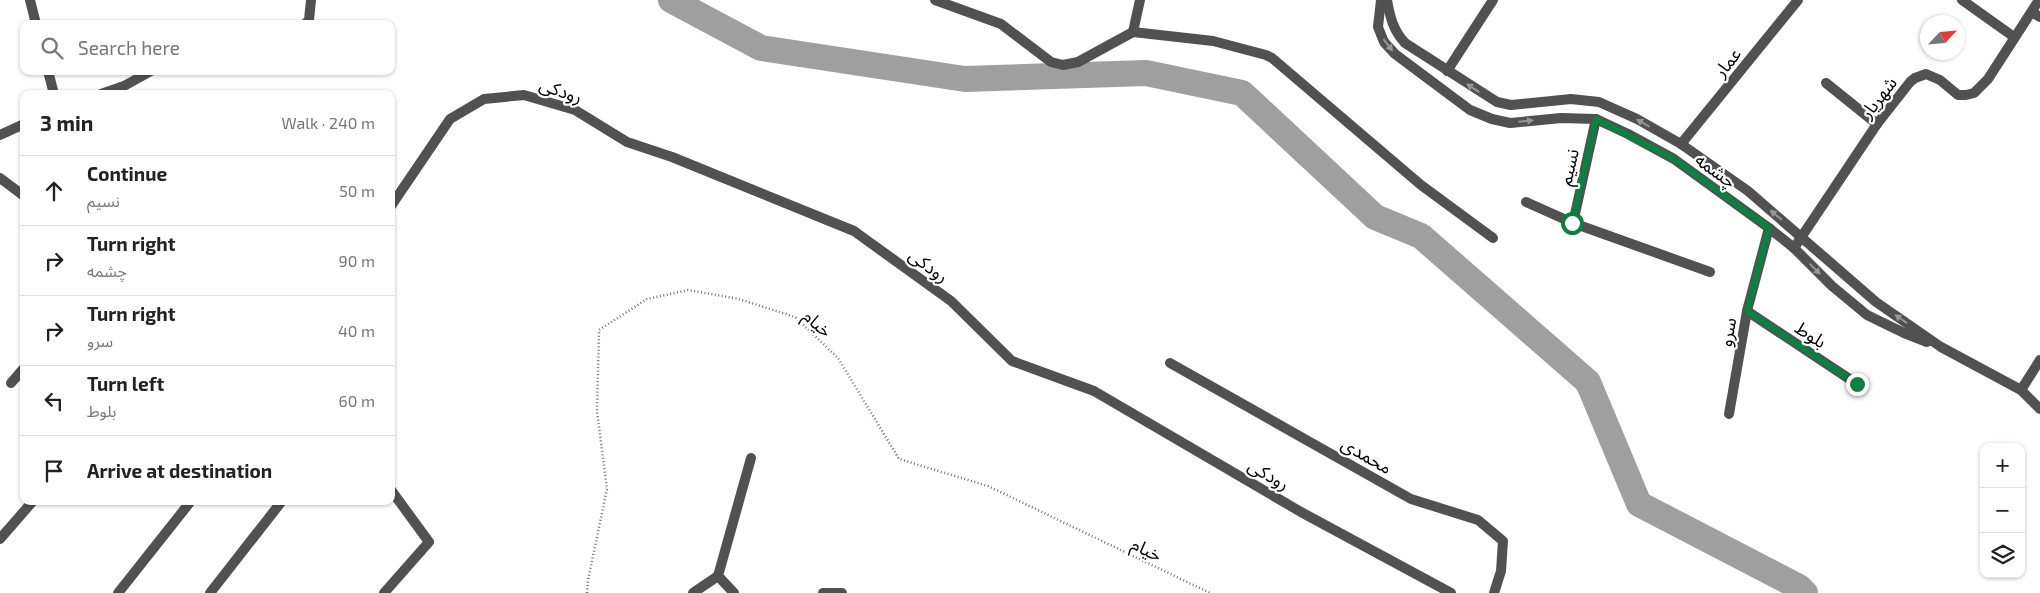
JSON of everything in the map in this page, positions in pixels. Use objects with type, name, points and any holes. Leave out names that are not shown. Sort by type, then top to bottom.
[{"type":"street","points":[[30,0],[35,20]]},
{"type":"street","points":[[309,20],[311,0]]},
{"type":"street","points":[[935,0],[1000,24],[1051,62],[1063,64],[1078,62],[1133,32],[1213,41],[1272,58],[1421,184],[1493,238]]},
{"type":"street","points":[[1133,32],[1140,0]]},
{"type":"street","name":"چشمه","points":[[1381,0],[1378,27],[1384,42],[1395,54],[1470,110],[1492,119],[1510,123],[1561,118],[1596,119],[1674,159],[1794,248],[1832,286],[1867,315],[1904,333],[1941,347]]},
{"type":"street","name":"چشمه","points":[[1387,0],[1396,34],[1405,44],[1497,102],[1511,105],[1570,99],[1599,102],[1637,119],[1681,144],[1748,191],[1876,302],[1941,347],[2021,390],[2040,409]]},
{"type":"street","points":[[1447,71],[1493,0]]},
{"type":"street","name":"عمار","points":[[1681,144],[1798,0]]},
{"type":"street","points":[[1962,0],[2014,37]]},
{"type":"street","name":"شهریار","points":[[1794,248],[1877,124],[1910,82],[1926,74],[1940,80],[1958,94],[1974,93],[1988,79],[2014,37],[2036,15],[2039,0]]},
{"type":"street","points":[[49,75],[53,90]]},
{"type":"street","points":[[112,90],[144,75]]},
{"type":"street","points":[[1826,82],[1877,124]]},
{"type":"street","name":"رودکی","points":[[395,200],[450,120],[484,99],[524,95],[575,110],[627,142],[672,157],[854,231],[950,301],[1012,361],[1094,391],[1301,512],[1452,593]]},
{"type":"street","name":"نسیم","points":[[1572,223],[1596,119]]},
{"type":"street","points":[[0,134],[20,126]]},
{"type":"street","points":[[0,178],[20,193]]},
{"type":"street","points":[[1526,202],[1572,223],[1710,272]]},
{"type":"street","name":"سرو","points":[[1729,414],[1747,311],[1769,228]]},
{"type":"street","name":"بلوط","points":[[1747,311],[1857,384]]},
{"type":"street","points":[[2021,390],[2040,360]]},
{"type":"street","name":"محمدی","points":[[1170,363],[1411,499],[1478,520],[1503,541],[1501,571],[1494,593]]},
{"type":"street","points":[[10,383],[20,372]]},
{"type":"street","points":[[693,593],[718,576],[751,458]]},
{"type":"street","points":[[384,593],[428,542],[395,496]]},
{"type":"street","points":[[0,539],[29,505]]},
{"type":"street","points":[[118,593],[188,505]]},
{"type":"street","points":[[210,593],[279,505]]},
{"type":"street","points":[[718,576],[734,593]]},
{"type":"street","points":[[822,593],[842,593]]},
{"type":"path","name":"خیام","points":[[587,593],[607,488],[597,411],[599,330],[647,299],[688,290],[739,298],[795,317],[838,358],[899,459],[988,486],[1210,593]]},
{"type":"waterway","points":[[671,0],[761,48],[965,79],[1146,73],[1242,93],[1375,217],[1421,236],[1588,382],[1639,504],[1799,587],[1805,593]]},
{"type":"route","points":[[1572,223],[1596,119],[1674,159],[1769,228],[1747,311],[1857,384]]}]
